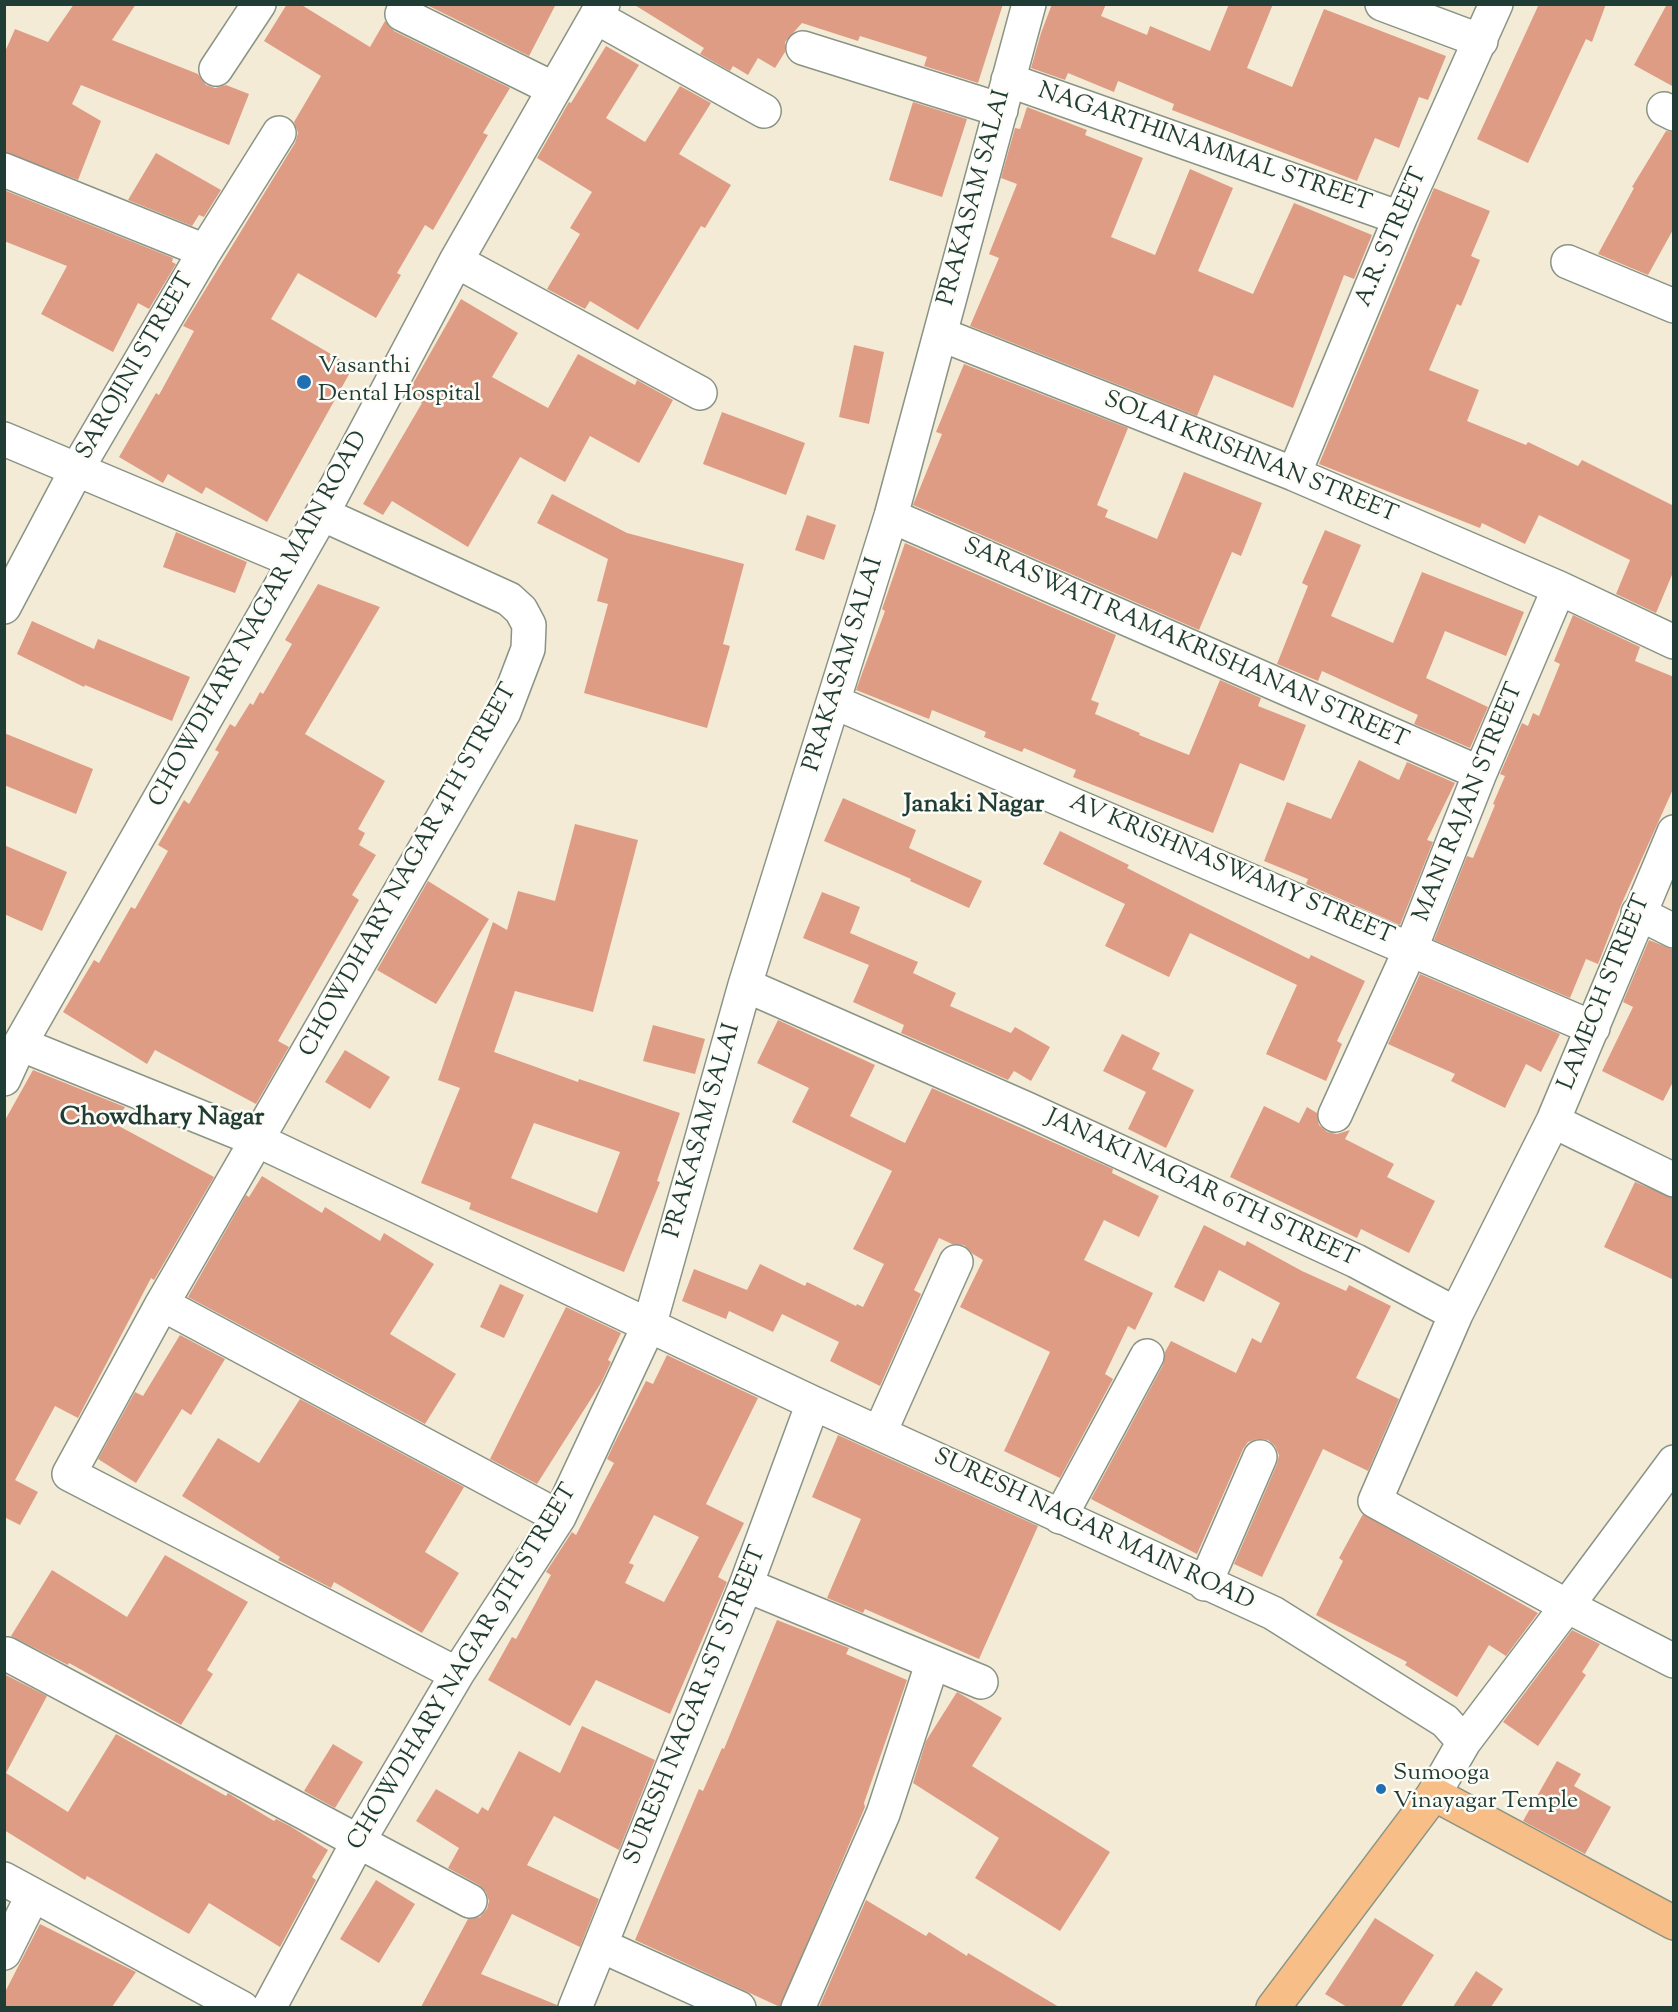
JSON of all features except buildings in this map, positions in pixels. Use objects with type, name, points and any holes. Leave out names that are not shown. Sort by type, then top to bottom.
[{"type":"main road","points":[[1273,2007],[1434,1794],[1674,1923]]},
{"type":"street","points":[[216,69],[259,4]]},
{"type":"street","name":"PRAKASAM SALAI","points":[[650,1323],[745,985],[891,516],[1029,4]]},
{"type":"street","points":[[1382,4],[1481,41]]},
{"type":"street","name":"A.R. STREET","points":[[1294,474],[1400,218],[1496,4]]},
{"type":"street","points":[[600,11],[764,111]]},
{"type":"street","name":"CHOWDHARY NAGAR MAIN ROAD","points":[[4,1079],[20,1044],[322,514],[456,261],[600,11]]},
{"type":"street","points":[[402,14],[554,89]]},
{"type":"street","name":"NAGARTHINAMMAL STREET","points":[[803,48],[1004,94],[1400,218]]},
{"type":"street","name":"SAROJINI STREET","points":[[4,607],[77,469],[205,251],[279,132]]},
{"type":"street","points":[[4,170],[205,251]]},
{"type":"street","points":[[456,261],[700,393]]},
{"type":"street","points":[[1568,262],[1674,306]]},
{"type":"street","name":"SOLAI KRISHNAN STREET","points":[[940,334],[1294,474],[1559,588],[1674,642]]},
{"type":"street","points":[[4,439],[294,561]]},
{"type":"street","name":"CHOWDHARY NAGAR 4TH STREET","points":[[322,514],[509,599],[521,610],[529,625],[528,650],[504,712],[162,1304],[69,1474],[456,1674]]},
{"type":"street","name":"SARASWATI RAMAKRISHANAN STREET","points":[[891,516],[1480,773]]},
{"type":"street","name":"MANI RAJAN STREET","points":[[1335,1115],[1411,948],[1480,773],[1559,588]]},
{"type":"street","name":"AV KRISHNASWAMY STREET","points":[[834,702],[1593,1028]]},
{"type":"street","name":"LAMECH STREET","points":[[1553,1121],[1593,1028],[1638,913],[1674,832]]},
{"type":"street","points":[[1638,913],[1674,931]]},
{"type":"street","name":"JANAKI NAGAR 6TH STREET","points":[[745,985],[1027,1109],[1335,1251],[1456,1314]]},
{"type":"street","name":"SURESH NAGAR MAIN ROAD","points":[[20,1044],[257,1140],[650,1323],[813,1403],[1205,1584],[1273,1613],[1444,1720],[1464,1742]]},
{"type":"street","points":[[1674,1180],[1553,1121],[1456,1314],[1375,1501],[1567,1606],[1674,1661]]},
{"type":"street","points":[[880,1432],[956,1262]]},
{"type":"street","points":[[162,1304],[559,1517]]},
{"type":"street","name":"CHOWDHARY NAGAR 9TH STREET","points":[[269,2007],[359,1840],[456,1674],[559,1517],[650,1323]]},
{"type":"street","points":[[1060,1517],[1147,1356]]},
{"type":"street","name":"SURESH NAGAR 1ST STREET","points":[[575,2007],[602,1946],[747,1585],[813,1403]]},
{"type":"street","points":[[1205,1584],[1260,1457]]},
{"type":"street","points":[[1434,1794],[1464,1742],[1674,1462]]},
{"type":"street","points":[[747,1585],[981,1683]]},
{"type":"street","points":[[8,1654],[470,1901]]},
{"type":"street","points":[[798,2007],[883,1814],[932,1664]]},
{"type":"street","points":[[4,1879],[242,2007]]},
{"type":"street","points":[[4,1953],[33,1895]]},
{"type":"street","points":[[602,1946],[739,2007]]},
{"type":"place","name":"Vasanthi Dental Hospital","points":[[304,382]]},
{"type":"place","name":"Sumooga Vinayagar Temple","points":[[1381,1789]]},
{"type":"district","name":"Janaki Nagar","points":[[974,807]]},
{"type":"district","name":"Chowdhary Nagar","points":[[162,1120]]}]
